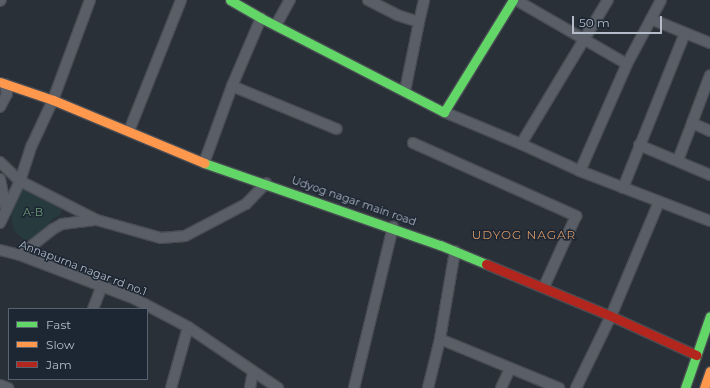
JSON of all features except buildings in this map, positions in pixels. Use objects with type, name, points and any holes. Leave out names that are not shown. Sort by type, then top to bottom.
[{"type":"street","points":[[0,223],[20,181],[32,145],[53,100],[90,0]]},
{"type":"street","points":[[129,132],[181,0]]},
{"type":"street","points":[[230,0],[261,18],[444,112],[521,144],[580,172],[710,221]]},
{"type":"street","points":[[276,25],[290,0]]},
{"type":"street","points":[[368,0],[397,15],[418,22]]},
{"type":"street","points":[[405,92],[418,22],[424,0]]},
{"type":"street","points":[[444,112],[514,0],[627,64]]},
{"type":"street","points":[[521,144],[608,0]]},
{"type":"street","points":[[580,172],[627,64],[661,0]]},
{"type":"street","points":[[204,163],[232,86],[261,18]]},
{"type":"street","points":[[652,19],[710,43]]},
{"type":"street","points":[[623,188],[685,33]]},
{"type":"street","points":[[678,160],[710,75]]},
{"type":"street","points":[[0,107],[7,94],[3,83]]},
{"type":"street","name":"Udyog nagar main road","points":[[3,83],[53,100],[204,163],[393,227],[455,251],[611,316],[696,355]]},
{"type":"street","points":[[232,86],[337,129]]},
{"type":"street","points":[[692,123],[710,131]]},
{"type":"street","points":[[413,143],[576,216],[544,288]]},
{"type":"street","points":[[639,145],[678,160],[710,175]]},
{"type":"street","points":[[0,162],[20,181],[97,220],[161,238],[185,236],[246,204],[266,183]]},
{"type":"street","points":[[0,179],[6,210]]},
{"type":"street","points":[[576,388],[611,316],[659,202]]},
{"type":"street","points":[[20,255],[42,237],[62,224],[97,220]]},
{"type":"street","points":[[354,388],[393,227]]},
{"type":"street","name":"Annapurna nagar rd no.1","points":[[0,250],[20,255],[135,299],[188,327],[278,388]]},
{"type":"street","points":[[428,388],[440,339],[455,251]]},
{"type":"street","points":[[93,308],[102,286]]},
{"type":"street","points":[[684,388],[710,316]]},
{"type":"street","points":[[171,388],[188,327]]},
{"type":"street","points":[[440,339],[559,388]]},
{"type":"street","points":[[502,388],[510,369]]},
{"type":"street","points":[[250,388],[253,371]]},
{"type":"street","points":[[704,388],[710,371]]},
{"type":"street","points":[[0,385],[8,388]]},
{"type":"green space","name":"A-B","points":[[24,184],[60,203],[62,209],[60,215],[53,219],[40,233],[31,239],[24,240],[14,231],[12,207]]},
{"type":"traffic: fast","points":[[230,0],[261,18],[444,112],[513,0]]},
{"type":"traffic: fast","points":[[204,163],[440,245],[486,264]]},
{"type":"traffic: fast","points":[[685,388],[710,316]]},
{"type":"traffic: slow","points":[[0,82],[53,100],[204,163]]},
{"type":"traffic: slow","points":[[704,388],[710,371]]},
{"type":"traffic: jam","points":[[486,264],[611,316],[696,355]]},
{"type":"district","name":"UDYOG NAGAR","points":[[524,235]]}]
